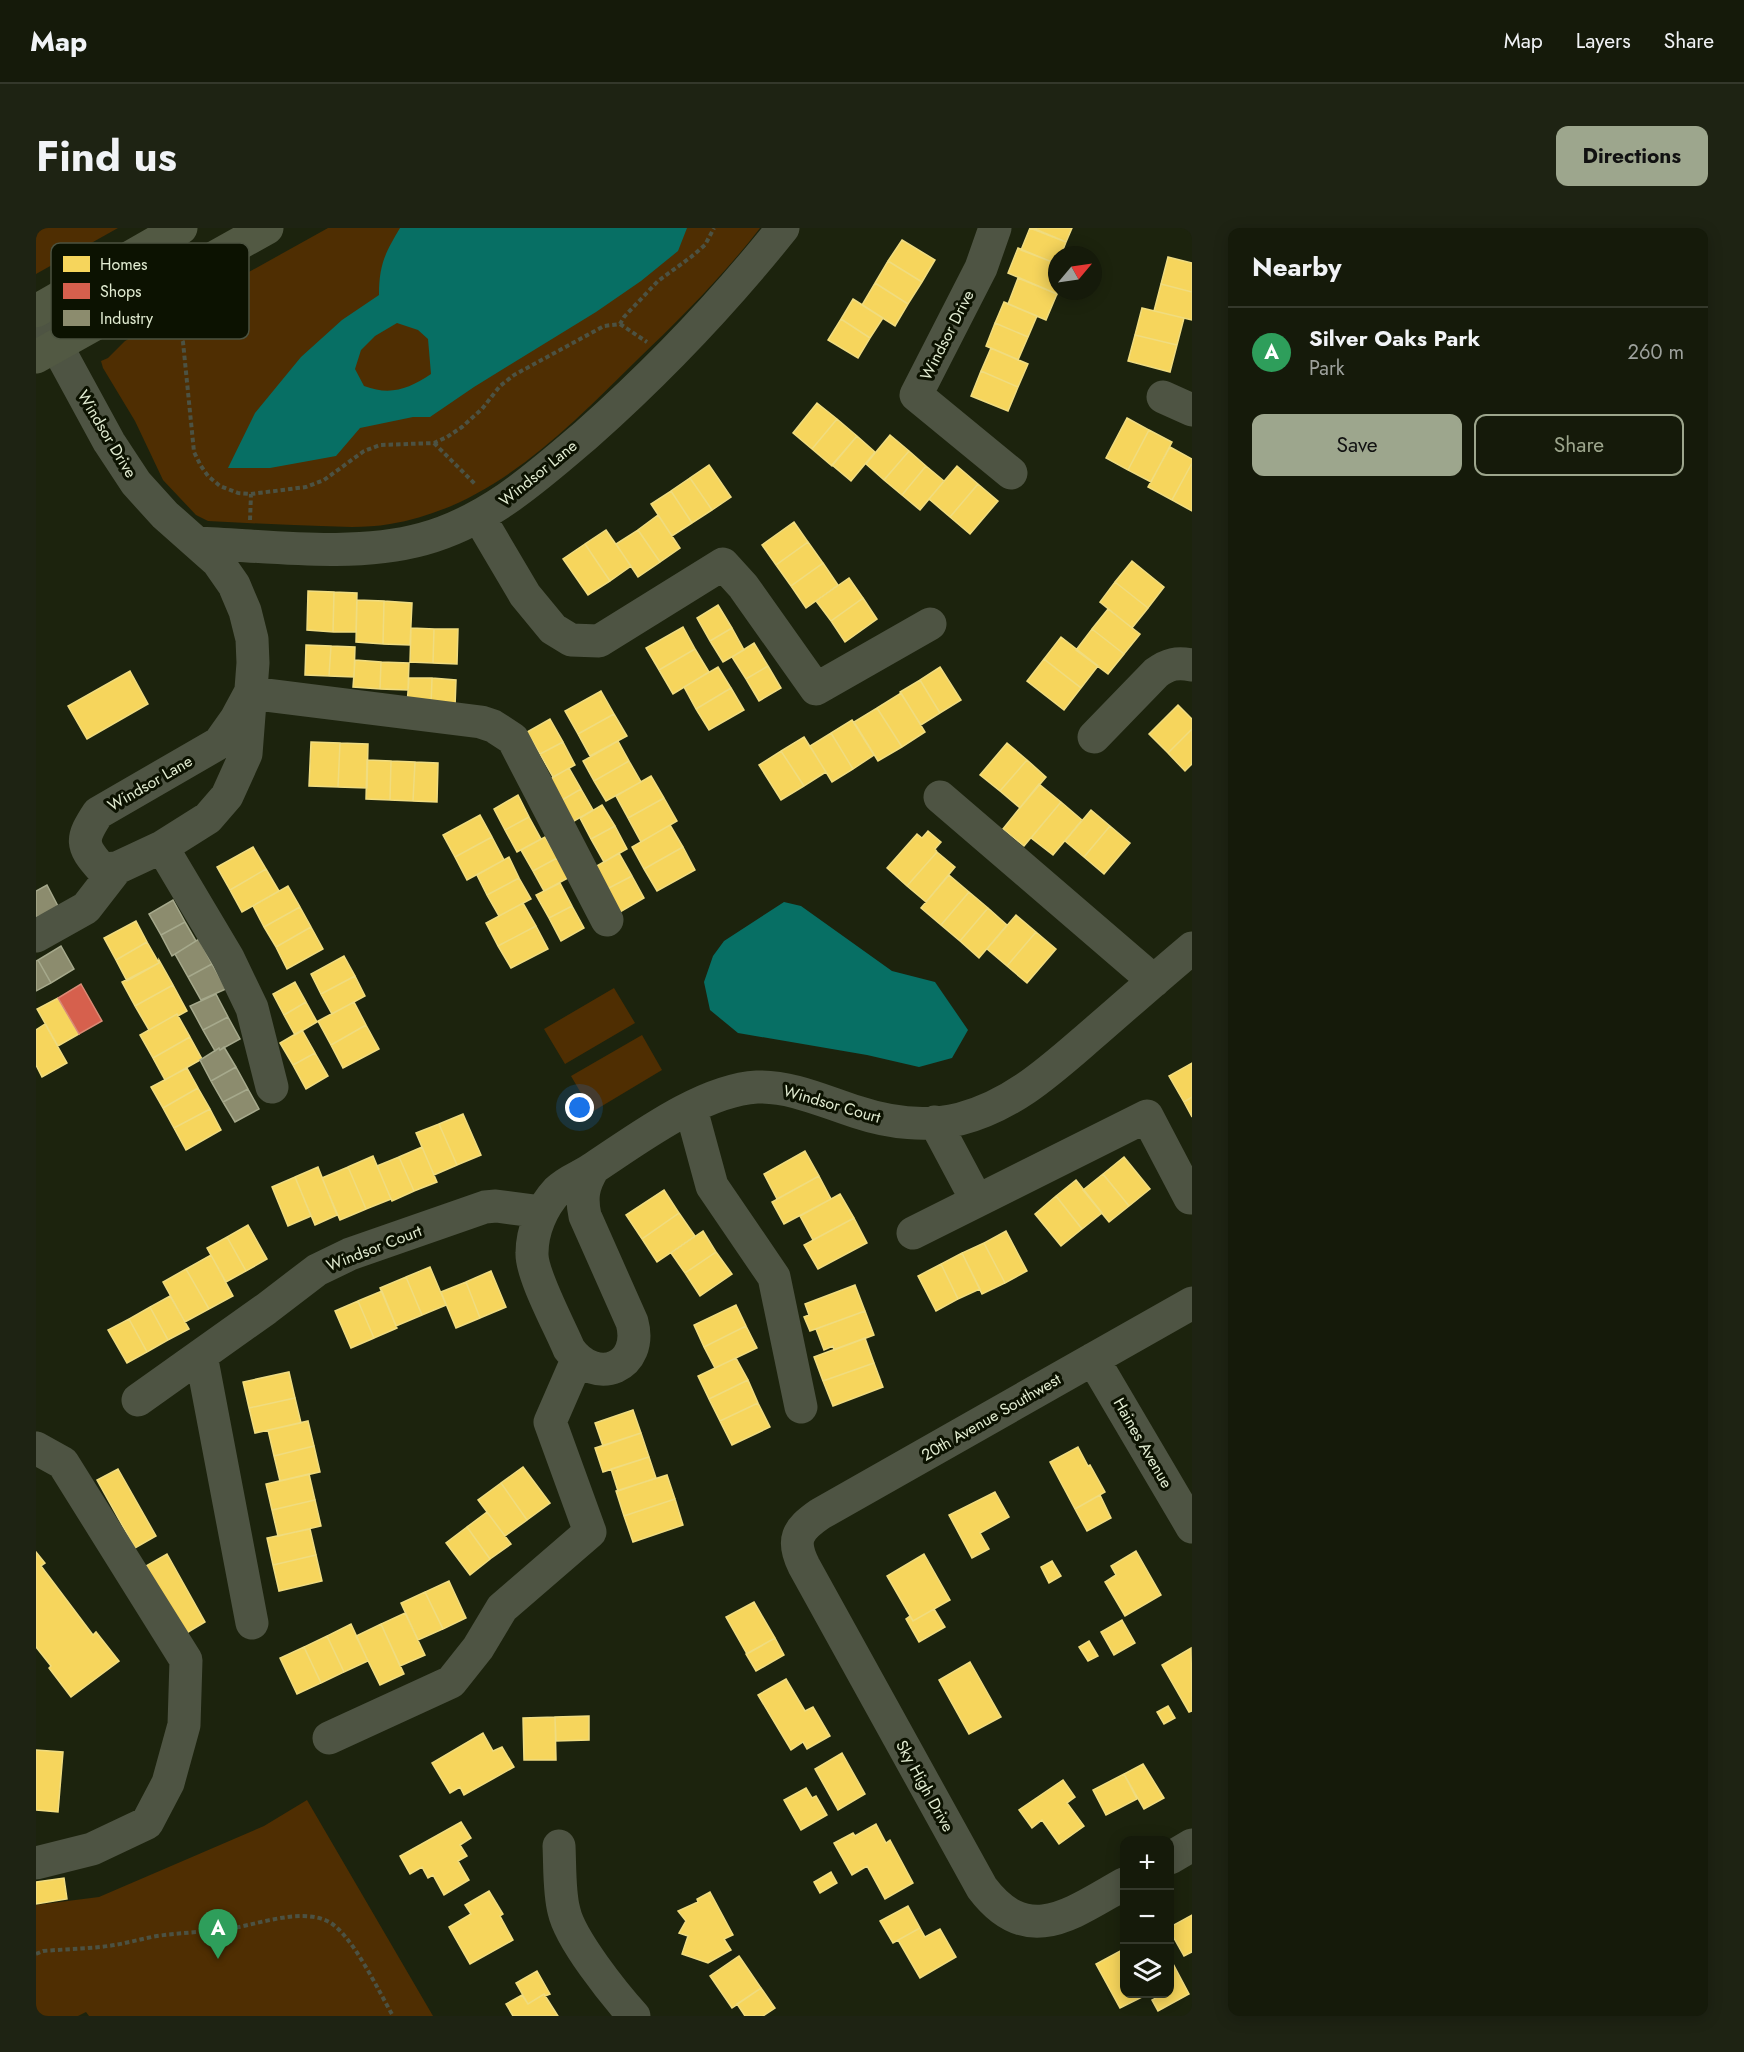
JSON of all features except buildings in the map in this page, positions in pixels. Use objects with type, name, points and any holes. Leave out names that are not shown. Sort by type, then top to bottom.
[{"type":"main road","points":[[155,243],[181,228]]},
{"type":"main road","points":[[240,243],[267,228]]},
{"type":"main road","points":[[37,311],[51,303]]},
{"type":"main road","points":[[46,351],[68,339]]},
{"type":"street","name":"Windsor Lane","points":[[198,543],[336,549],[382,547],[424,539],[486,513],[529,484],[623,402],[696,329],[783,228]]},
{"type":"street","name":"Windsor Drive","points":[[995,228],[981,268],[916,395],[1011,473]]},
{"type":"street","name":"Windsor Drive","points":[[37,311],[46,351],[136,483],[165,515],[198,543]]},
{"type":"street","points":[[486,513],[525,595],[553,629],[571,640],[599,641],[723,564],[743,586],[816,689],[930,624]]},
{"type":"street","name":"Windsor Lane","points":[[198,543],[234,585],[245,611],[252,639],[253,663],[246,754],[226,796],[208,818],[162,848],[117,868],[102,869],[84,845],[87,830],[98,813],[219,744],[250,693]]},
{"type":"street","points":[[1094,737],[1156,673],[1166,666],[1179,662],[1192,665]]},
{"type":"street","points":[[250,693],[480,722],[493,726],[513,739],[607,920]]},
{"type":"street","points":[[940,798],[1154,981]]},
{"type":"street","points":[[162,848],[228,958],[252,1008],[272,1087]]},
{"type":"street","name":"Windsor Lane","points":[[36,936],[86,908],[117,868]]},
{"type":"street","name":"Windsor Court","points":[[577,1360],[532,1265],[533,1236],[542,1212],[557,1191],[570,1180],[593,1169],[660,1125],[692,1108],[731,1092],[756,1088],[782,1089],[890,1121],[924,1124],[958,1120],[982,1113],[1014,1098],[1041,1078],[1192,948]]},
{"type":"street","points":[[692,1108],[712,1186],[774,1277],[801,1407]]},
{"type":"street","points":[[913,1233],[1147,1116],[1190,1198]]},
{"type":"street","points":[[935,1122],[977,1201]]},
{"type":"street","points":[[329,1738],[451,1682],[478,1648],[502,1608],[590,1532],[550,1422],[577,1360],[592,1369],[609,1369],[624,1361],[633,1347],[634,1338],[632,1322],[585,1216],[582,1201],[584,1184],[593,1169]]},
{"type":"street","name":"Windsor Court","points":[[138,1400],[317,1270],[350,1254],[485,1207],[496,1206],[542,1212]]},
{"type":"street","name":"20th Avenue Southwest","points":[[798,1538],[805,1525],[820,1514],[1192,1303]]},
{"type":"street","points":[[201,1356],[252,1623]]},
{"type":"street","name":"Haines Avenue","points":[[1093,1359],[1192,1527]]},
{"type":"street","points":[[36,1448],[63,1463],[186,1660],[184,1725],[168,1783],[147,1823],[92,1849],[36,1863]]},
{"type":"street","name":"Sky High Drive","points":[[798,1538],[797,1552],[804,1566],[982,1888],[992,1901],[1005,1912],[1021,1919],[1038,1922],[1054,1920],[1072,1913],[1120,1887]]},
{"type":"street","points":[[1174,1856],[1192,1845]]},
{"type":"street","points":[[559,1846],[564,1912],[576,1937],[605,1982],[634,2016]]},
{"type":"path","points":[[182,339],[194,452],[201,466],[220,486],[238,493],[251,494],[306,487],[324,480],[364,451],[380,445],[434,443],[462,427],[482,409],[500,386],[514,375],[604,326],[620,324],[658,281],[705,245],[714,228]]},
{"type":"path","points":[[434,443],[475,484],[486,513]]},
{"type":"path","points":[[36,1953],[107,1947],[155,1936],[201,1930],[221,1930],[312,1915],[328,1921],[339,1929],[350,1942],[393,2016]]},
{"type":"shaded area","points":[[36,228],[118,228],[91,243],[51,243],[51,266],[36,274]]},
{"type":"shaded area","points":[[328,228],[760,228],[701,297],[669,329],[582,414],[525,462],[494,483],[461,501],[427,515],[373,526],[338,527],[208,521],[196,515],[163,480],[135,421],[103,368],[101,361],[108,358],[129,339],[249,339],[249,272]]},
{"type":"shaded area","points":[[614,988],[635,1023],[565,1064],[544,1029]]},
{"type":"shaded area","points":[[642,1035],[662,1070],[592,1112],[571,1076]]},
{"type":"shaded area","points":[[307,1800],[433,2016],[89,2016],[86,2012],[78,2016],[36,2016],[36,1905],[99,1897],[264,1826]]},
{"type":"water","points":[[400,228],[687,228],[678,251],[641,281],[430,417],[413,417],[360,428],[336,456],[270,468],[228,468],[255,413],[301,357],[342,320],[379,295],[382,267]],"holes":[[[397,323],[418,330],[428,339],[431,374],[415,384],[391,391],[364,386],[355,369],[361,350],[375,336]]]},
{"type":"water","points":[[784,902],[801,906],[892,971],[935,982],[968,1030],[952,1058],[919,1067],[867,1055],[738,1033],[710,1010],[704,982],[713,956],[724,941]]},
{"type":"place","name":"Silver Oaks Park","points":[[218,1959]]}]
